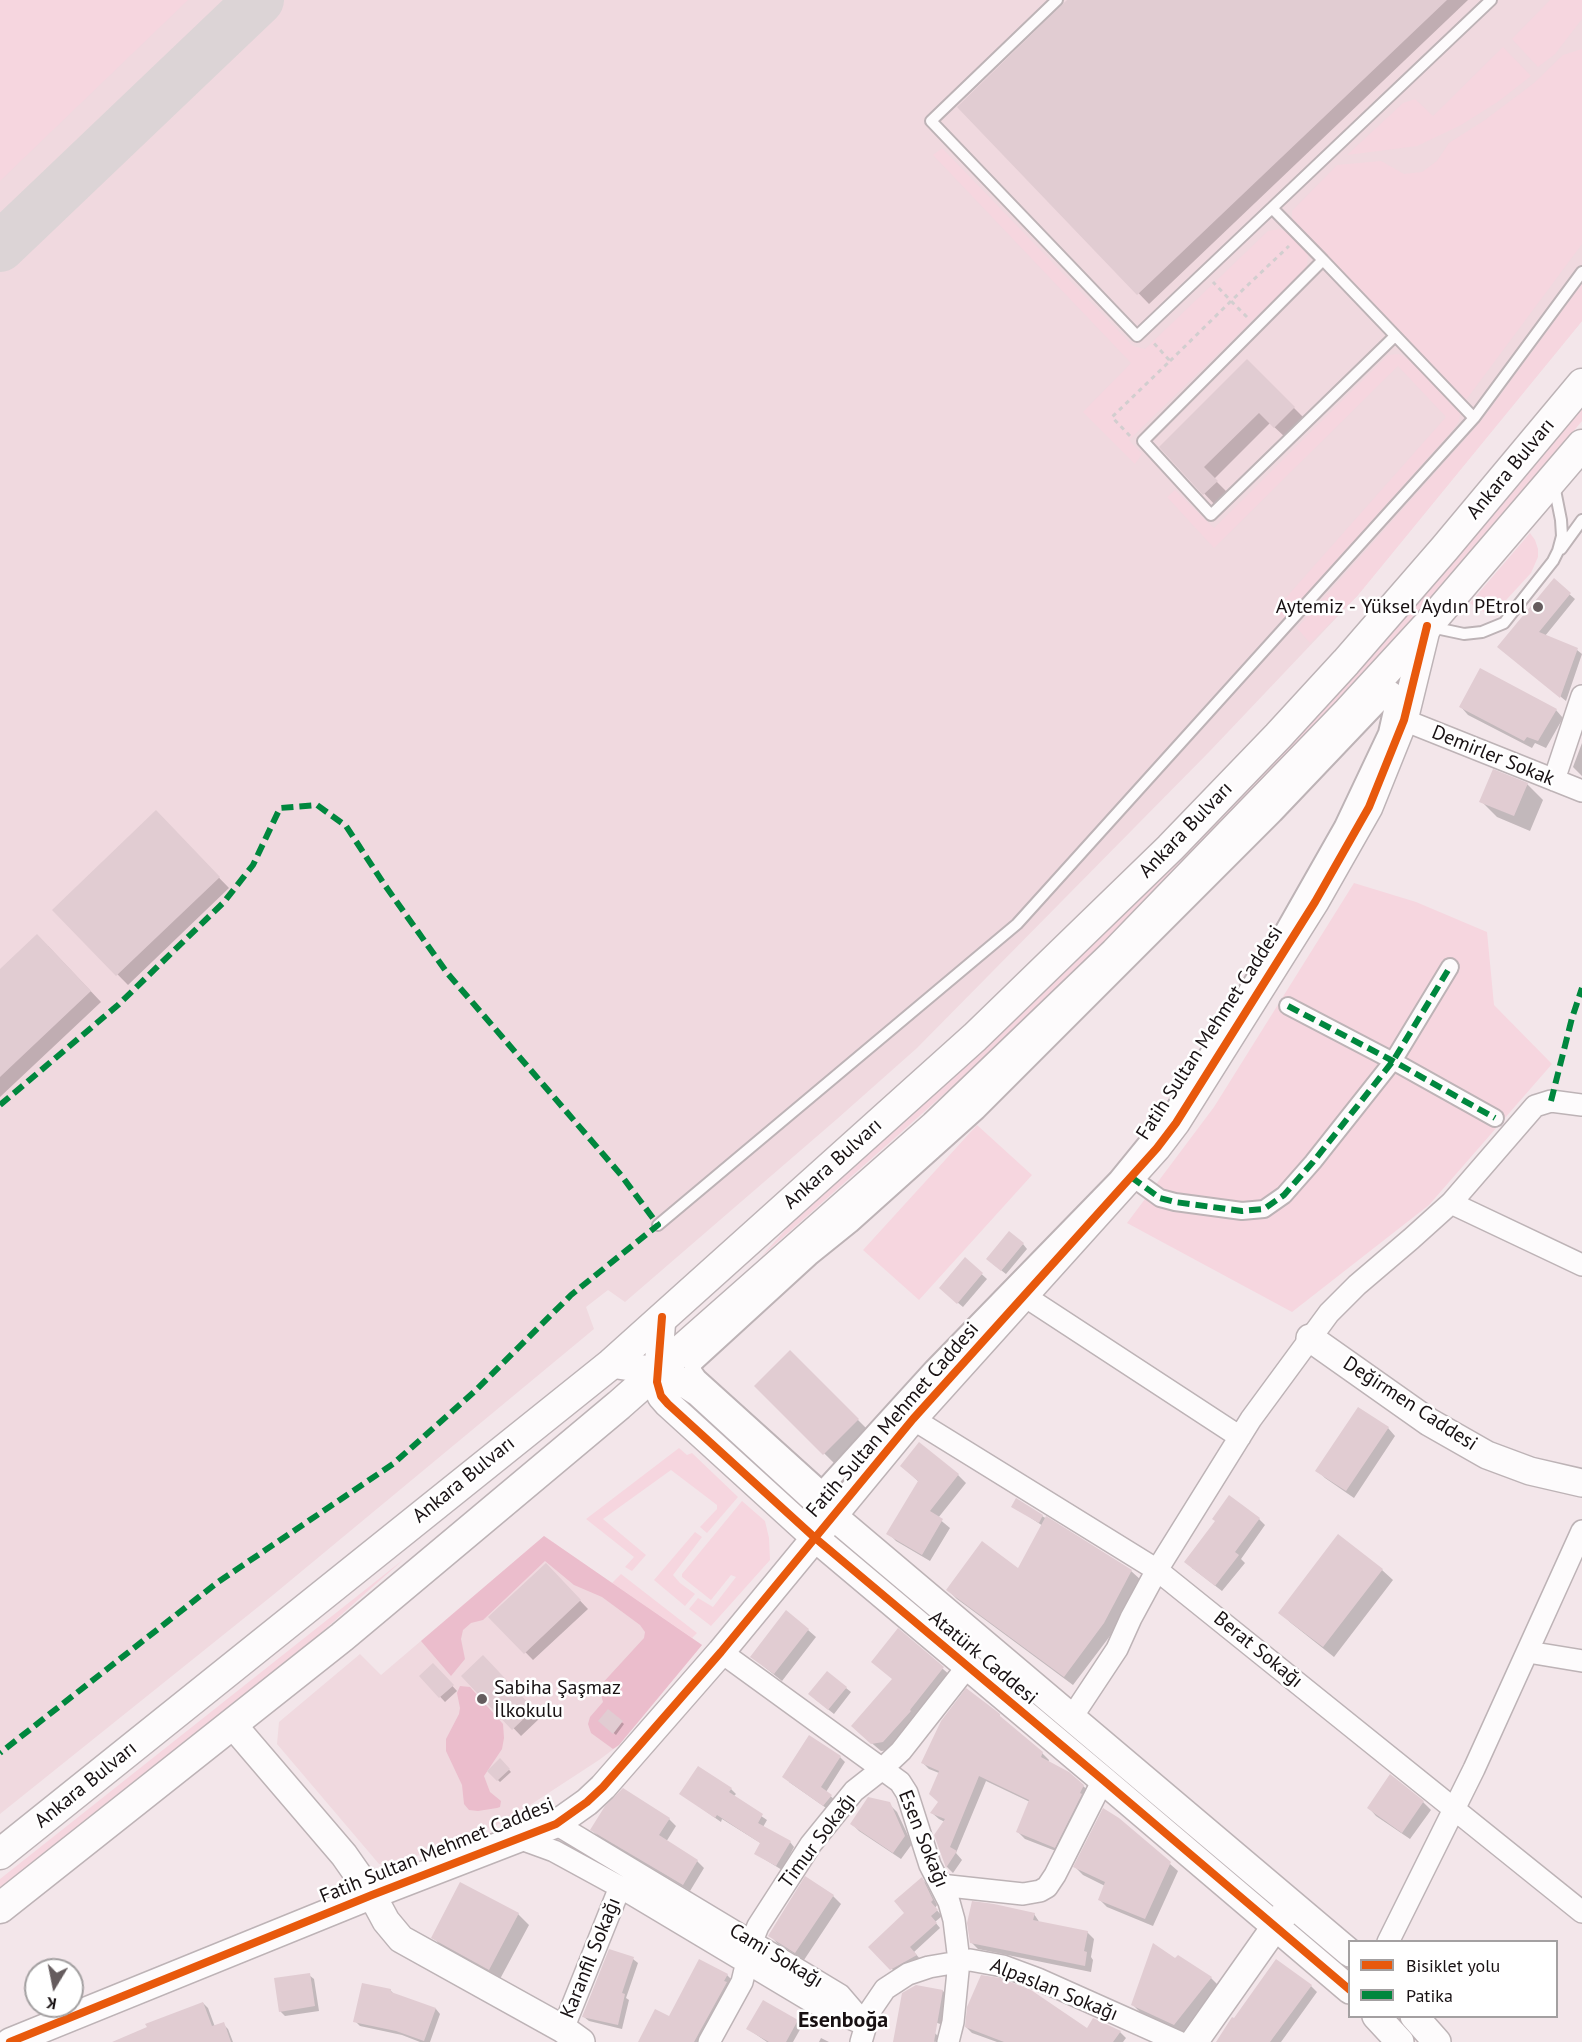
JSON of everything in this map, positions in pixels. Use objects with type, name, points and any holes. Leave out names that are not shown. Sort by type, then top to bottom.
[{"type":"main road","name":"Ankara Bulvarı","points":[[0,1854],[610,1364],[975,1037],[1170,848],[1346,662],[1582,384]]},
{"type":"main road","name":"Ankara Bulvarı","points":[[0,1908],[342,1637],[610,1413],[935,1126],[1107,962],[1243,822],[1427,626],[1582,445]]},
{"type":"street","name":"Fatih Sultan Mehmet Caddesi","points":[[10,2042],[372,1895],[521,1839],[556,1824],[587,1802],[618,1771],[721,1652],[913,1419],[1131,1177],[1176,1123],[1315,902],[1369,807],[1404,720],[1427,626]]},
{"type":"street","points":[[1392,690],[1396,693],[1387,733],[1343,826],[1280,937],[1174,1109],[1117,1179],[933,1368],[822,1490],[698,1378],[693,1371],[693,1364],[810,1257],[851,1224],[977,1111],[1274,814],[1392,690]]},
{"type":"street","points":[[1554,780],[1582,696]]},
{"type":"street","name":"Demirler Sokak","points":[[1404,720],[1582,791]]},
{"type":"street","points":[[1131,1177],[1160,1198],[1175,1202],[1242,1211],[1264,1209],[1284,1195],[1314,1162],[1393,1061],[1450,967]]},
{"type":"street","points":[[1288,1006],[1495,1118]]},
{"type":"street","points":[[1072,1717],[1117,1649],[1157,1570],[1240,1437],[1329,1313],[1357,1284],[1419,1233],[1451,1203],[1535,1106],[1551,1101],[1582,1105]]},
{"type":"street","points":[[1451,1203],[1582,1265]]},
{"type":"street","points":[[1023,1295],[1240,1437]]},
{"type":"street","name":"Atatürk Caddesi","points":[[662,1317],[657,1371],[659,1389],[668,1404],[814,1537],[1348,1988]]},
{"type":"street","name":"Değirmen Caddesi","points":[[1310,1338],[1429,1422],[1487,1455],[1530,1471],[1582,1483]]},
{"type":"street","name":"Atatürk Caddesi","points":[[610,1364],[657,1371],[673,1376],[699,1393],[832,1515],[1348,1951]]},
{"type":"street","name":"Berat Sokağı","points":[[913,1419],[1157,1570],[1582,1912]]},
{"type":"street","points":[[1388,1940],[1474,1769],[1582,1531]]},
{"type":"street","name":"Esen Sokağı","points":[[721,1652],[900,1782],[907,1793],[925,1851],[949,1902],[954,1920],[959,1961],[948,2042]]},
{"type":"street","points":[[1528,1652],[1582,1661]]},
{"type":"street","name":"Timur Sokağı","points":[[709,2042],[742,1982],[758,1926],[811,1844],[854,1791],[901,1751],[967,1667]]},
{"type":"street","points":[[232,1724],[344,1855],[372,1895],[386,1922],[401,1939],[572,2036]]},
{"type":"street","points":[[940,1885],[1023,1894],[1034,1893],[1047,1887],[1103,1780]]},
{"type":"street","name":"Cami Sokağı","points":[[556,1824],[840,1995],[864,2034]]},
{"type":"street","name":"Cami Sokağı","points":[[521,1839],[554,1851],[620,1887],[864,2034]]},
{"type":"street","name":"Karanfil Sokağı","points":[[572,2036],[620,1887]]},
{"type":"street","points":[[1194,2042],[1292,1904]]},
{"type":"street","name":"Alpaslan Sokağı","points":[[864,2034],[877,2000],[895,1980],[929,1967],[959,1961],[982,1960],[1038,1979],[1179,2042]]},
{"type":"street","points":[[1378,2018],[1400,2042]]},
{"type":"street","points":[[1416,2018],[1437,2042]]},
{"type":"lane","points":[[1057,0],[932,121],[1137,336],[1491,0]]},
{"type":"lane","points":[[1272,208],[1474,418]]},
{"type":"lane","points":[[1323,260],[1143,441],[1211,515],[1395,336]]},
{"type":"lane","points":[[658,1225],[1017,924],[1474,418],[1582,272]]},
{"type":"lane","points":[[1553,478],[1562,536],[1553,561]]},
{"type":"lane","points":[[1427,626],[1464,634],[1496,628],[1504,623],[1582,520]]},
{"type":"path","points":[[1143,441],[1133,438],[1112,417],[1299,236]]},
{"type":"path","points":[[1204,272],[1257,327]]},
{"type":"path","points":[[1142,331],[1170,361]]},
{"type":"shaded area","points":[[0,0],[1582,0],[1582,321],[1358,595],[1210,751],[917,1048],[625,1302],[608,1290],[586,1307],[594,1329],[273,1595],[0,1814]]},
{"type":"shaded area","points":[[0,0],[188,0],[0,181]]},
{"type":"shaded area","points":[[1550,0],[1582,0],[1582,19],[1555,54],[1538,67],[1512,39]]},
{"type":"shaded area","points":[[1503,47],[1531,76],[1499,101],[1461,125],[1417,146],[1347,155],[1403,103],[1415,99],[1433,116]]},
{"type":"shaded area","points":[[1582,49],[1582,244],[1466,400],[1292,219],[1292,211],[1337,165],[1381,161],[1404,174],[1422,172],[1437,161],[1449,143],[1485,120],[1534,83],[1563,55]]},
{"type":"shaded area","points":[[942,148],[1133,346],[1145,349],[1268,231],[1279,229],[1287,232],[1308,255],[1307,265],[1129,440],[1142,454],[1135,464],[1083,412],[1131,363],[933,155]]},
{"type":"shaded area","points":[[1582,284],[1582,321],[1358,595],[1310,643],[1297,628],[1482,420]]},
{"type":"shaded area","points":[[1399,354],[1411,361],[1460,413],[1459,421],[1284,619],[1275,610],[1446,417],[1398,366],[1214,548],[1167,497],[1175,490],[1214,528],[1388,355]]},
{"type":"shaded area","points":[[1582,407],[1582,421],[1439,592],[1358,681],[1124,926],[979,1063],[761,1257],[795,1219]]},
{"type":"shaded area","points":[[1530,533],[1538,549],[1538,557],[1531,573],[1496,611],[1487,613],[1477,609],[1470,603]]},
{"type":"shaded area","points":[[1354,883],[1416,902],[1487,932],[1494,1005],[1552,1064],[1429,1205],[1292,1312],[1127,1223],[1214,1107]]},
{"type":"shaded area","points":[[977,1125],[1032,1175],[919,1300],[863,1250]]},
{"type":"shaded area","points":[[679,1448],[687,1455],[692,1453],[738,1497],[707,1533],[700,1527],[717,1509],[717,1505],[671,1470],[603,1519],[646,1555],[632,1571],[625,1567],[634,1557],[586,1519]]},
{"type":"shaded area","points":[[742,1501],[765,1521],[769,1538],[770,1560],[711,1626],[689,1609],[698,1598],[713,1607],[736,1577],[731,1575],[711,1600],[682,1577],[682,1574]]},
{"type":"shaded area","points":[[695,1532],[702,1537],[673,1575],[695,1594],[685,1606],[654,1580]]},
{"type":"shaded area","name":"Sabiha Şaşmaz İlkokulu","points":[[544,1536],[702,1645],[619,1745],[599,1760],[504,1822],[399,1863],[379,1864],[277,1744],[279,1722],[360,1654],[381,1675]]},
{"type":"shaded area","points":[[544,1536],[702,1645],[619,1745],[613,1749],[591,1733],[588,1724],[590,1717],[603,1702],[599,1687],[644,1638],[645,1632],[640,1625],[602,1597],[574,1585],[545,1561],[483,1620],[471,1623],[463,1630],[461,1639],[465,1659],[451,1676],[421,1641]]},
{"type":"shaded area","points":[[404,1559],[269,1679],[0,1891],[0,1879]]},
{"type":"shaded area","points":[[621,1574],[697,1633],[692,1638],[612,1583]]},
{"type":"shaded area","points":[[460,1686],[470,1687],[503,1724],[502,1749],[484,1776],[490,1792],[501,1801],[500,1807],[497,1808],[469,1810],[464,1804],[462,1785],[446,1751],[446,1739],[459,1714],[457,1693]]},
{"type":"building","points":[[1067,0],[1447,0],[1137,295],[957,107]]},
{"type":"building","points":[[1247,359],[1295,407],[1274,428],[1259,413],[1204,467],[1218,481],[1203,495],[1159,447]]},
{"type":"building","points":[[1554,578],[1571,593],[1539,632],[1578,648],[1560,698],[1497,647]]},
{"type":"building","points":[[1480,668],[1557,709],[1538,741],[1527,737],[1524,741],[1459,707]]},
{"type":"building","points":[[1493,769],[1528,783],[1514,816],[1479,802]]},
{"type":"building","points":[[156,810],[220,877],[116,976],[52,910]]},
{"type":"building","points":[[37,934],[91,991],[0,1077],[0,969]]},
{"type":"building","points":[[1009,1231],[1024,1243],[1001,1271],[986,1259]]},
{"type":"building","points":[[965,1257],[983,1273],[957,1304],[939,1288]]},
{"type":"building","points":[[790,1350],[859,1419],[823,1455],[754,1386]]},
{"type":"building","points":[[1358,1407],[1389,1427],[1346,1491],[1315,1471]]},
{"type":"building","points":[[919,1442],[959,1474],[930,1511],[943,1519],[922,1555],[886,1534],[918,1481],[900,1466]]},
{"type":"building","points":[[1229,1495],[1260,1518],[1235,1552],[1239,1555],[1215,1586],[1184,1562],[1215,1521],[1212,1519]]},
{"type":"building","points":[[1016,1498],[1043,1515],[1039,1523],[1011,1507]]},
{"type":"building","points":[[1046,1516],[1132,1570],[1104,1623],[1064,1677],[946,1590],[982,1541],[1018,1568]]},
{"type":"building","points":[[1338,1534],[1383,1569],[1323,1647],[1278,1613]]},
{"type":"building","points":[[546,1563],[581,1600],[524,1654],[488,1617]]},
{"type":"building","points":[[786,1610],[809,1629],[774,1674],[750,1657]]},
{"type":"building","points":[[898,1628],[944,1667],[911,1711],[883,1742],[871,1744],[851,1726],[892,1679],[871,1662]]},
{"type":"building","points":[[483,1655],[534,1709],[512,1730],[461,1676]]},
{"type":"building","points":[[433,1663],[454,1685],[439,1698],[419,1676]]},
{"type":"building","points":[[827,1671],[847,1687],[828,1710],[808,1694]]},
{"type":"building","points":[[966,1688],[1043,1752],[1041,1757],[1069,1772],[1084,1785],[1080,1793],[1082,1794],[1055,1848],[1016,1832],[1029,1800],[979,1776],[950,1847],[957,1851],[946,1868],[934,1835],[945,1819],[930,1813],[938,1802],[929,1794],[939,1771],[921,1763],[941,1721]]},
{"type":"building","points":[[608,1709],[623,1721],[613,1734],[598,1721]]},
{"type":"building","points":[[809,1735],[841,1756],[821,1787],[832,1795],[823,1806],[782,1777]]},
{"type":"building","points":[[500,1758],[510,1769],[497,1781],[487,1771]]},
{"type":"building","points":[[698,1766],[732,1788],[729,1792],[763,1814],[758,1823],[791,1841],[776,1866],[754,1854],[760,1843],[717,1815],[715,1818],[679,1794]]},
{"type":"building","points":[[1390,1774],[1424,1801],[1402,1833],[1367,1808]]},
{"type":"building","points":[[623,1788],[670,1818],[659,1835],[698,1860],[683,1885],[590,1830],[605,1806]]},
{"type":"building","points":[[868,1797],[890,1802],[905,1836],[893,1853],[850,1824]]},
{"type":"building","points":[[1103,1808],[1119,1818],[1171,1862],[1145,1919],[1098,1900],[1105,1882],[1073,1867]]},
{"type":"building","points":[[805,1876],[834,1895],[795,1953],[768,1936]]},
{"type":"building","points":[[922,1877],[933,1900],[931,1902],[938,1910],[931,1916],[937,1923],[910,1947],[917,1955],[890,1970],[868,1947],[904,1913],[894,1901]]},
{"type":"building","points":[[460,1882],[519,1913],[489,1970],[431,1938]]},
{"type":"building","points":[[972,1901],[1035,1913],[1033,1920],[1088,1931],[1084,1951],[1087,1952],[1085,1966],[970,1943],[967,1923]]},
{"type":"building","points":[[1153,1943],[1175,1958],[1178,1955],[1212,1977],[1174,2025],[1131,2005]]},
{"type":"building","points":[[609,1949],[634,1957],[622,1993],[625,1994],[618,2025],[582,2017]]},
{"type":"building","points":[[699,1959],[728,1974],[724,1981],[727,1982],[694,2042],[638,2042],[655,2009],[669,2016]]},
{"type":"building","points":[[1276,1959],[1312,1985],[1270,2042],[1216,2042],[1232,2017],[1234,2018]]},
{"type":"building","points":[[310,1973],[315,2006],[279,2012],[274,1978]]},
{"type":"building","points":[[981,1975],[1000,1978],[1031,1990],[1087,2028],[1093,2018],[1121,2031],[1113,2042],[1004,2042],[965,2027],[967,2007]]},
{"type":"building","points":[[362,1983],[391,1989],[391,1992],[436,2008],[424,2041],[396,2031],[353,2022]]},
{"type":"building","points":[[916,1985],[943,1990],[934,2042],[893,2042],[902,1993]]},
{"type":"building","points":[[763,2000],[798,2020],[786,2042],[769,2042],[746,2029]]},
{"type":"building","points":[[203,2002],[212,2026],[224,2022],[231,2042],[112,2042],[147,2027],[145,2024]]},
{"type":"taxiway","points":[[0,247],[259,0]]},
{"type":"marked path","points":[[0,1105],[118,1005],[224,902],[253,865],[280,808],[317,805],[346,826],[448,974],[621,1175],[658,1225],[571,1295],[474,1392],[393,1464],[218,1582],[0,1753]]},
{"type":"marked path","points":[[1131,1177],[1160,1198],[1175,1202],[1242,1211],[1264,1209],[1284,1195],[1313,1162],[1393,1061],[1450,967]]},
{"type":"marked path","points":[[1551,1101],[1582,988]]},
{"type":"marked path","points":[[1288,1006],[1495,1118]]},
{"type":"cycle path","points":[[10,2042],[372,1895],[556,1824],[587,1802],[603,1787],[721,1652],[913,1419],[1157,1148],[1176,1123],[1315,902],[1369,807],[1404,720],[1427,626]]},
{"type":"cycle path","points":[[662,1317],[657,1382],[661,1396],[668,1404],[814,1537],[1348,1988]]},
{"type":"place","name":"Aytemiz - Yüksel Aydın PEtrol","points":[[1538,607]]},
{"type":"place","name":"Sabiha Şaşmaz İlkokulu","points":[[482,1699]]},
{"type":"district","name":"Esenboğa","points":[[843,2021]]}]
